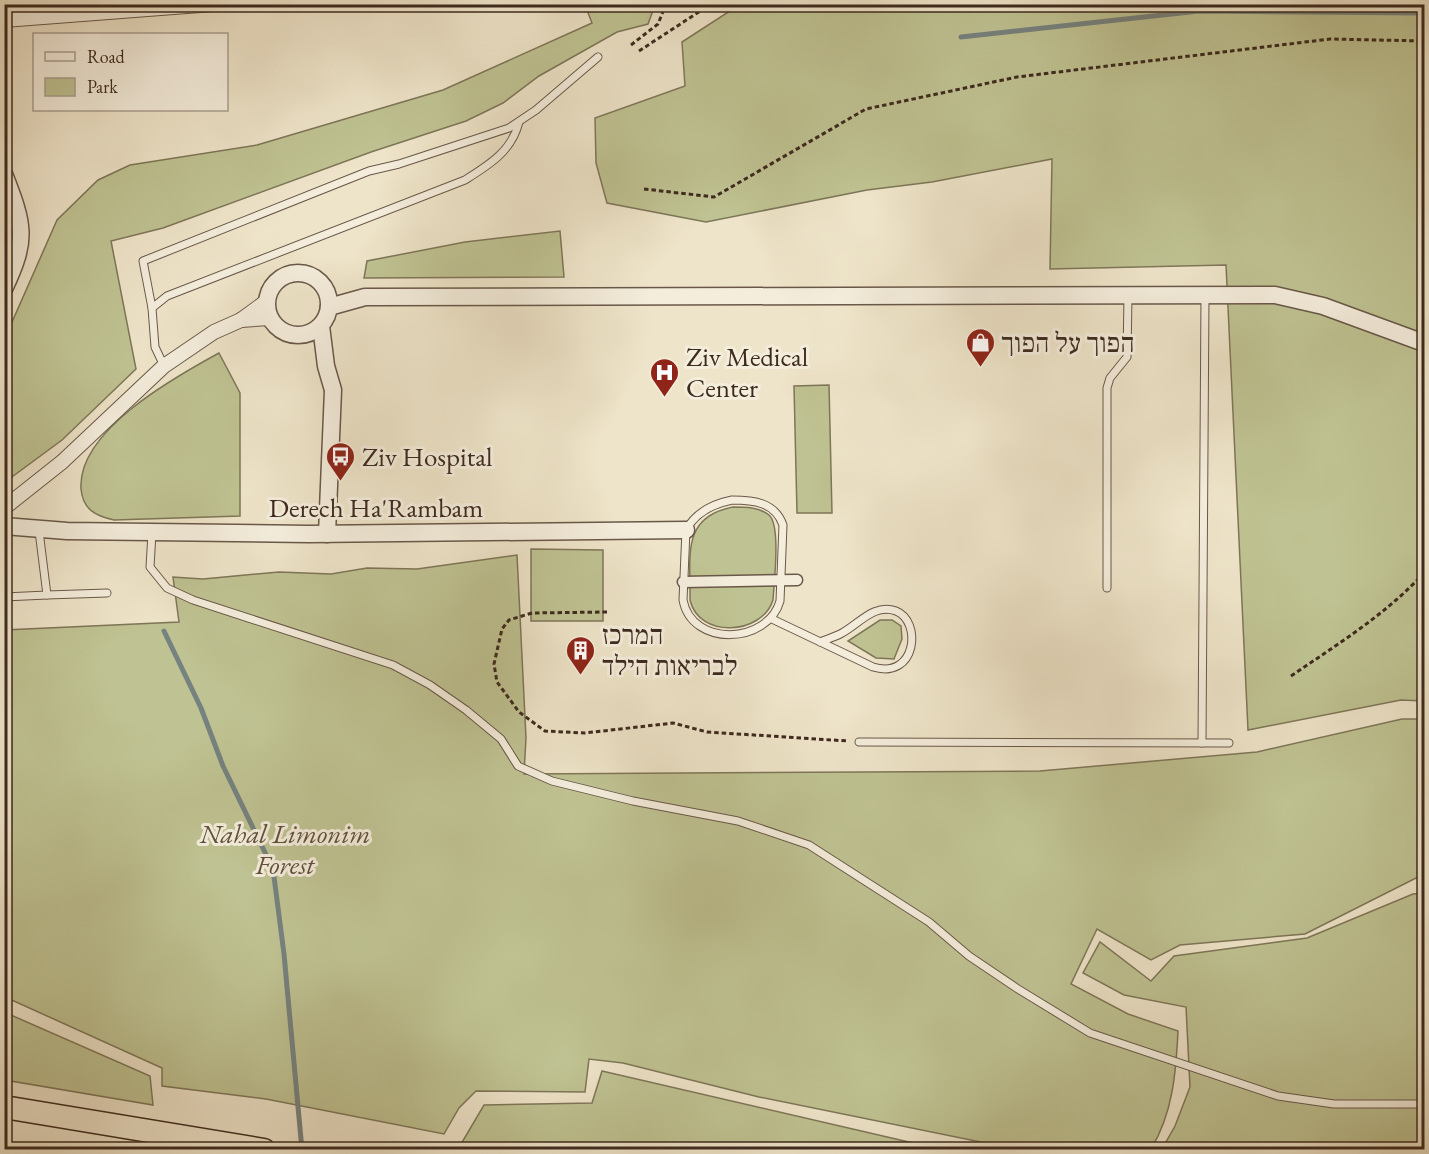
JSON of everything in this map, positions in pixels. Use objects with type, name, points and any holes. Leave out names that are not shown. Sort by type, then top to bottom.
[{"type":"highway","points":[[4,1107],[264,1149]]},
{"type":"street","points":[[4,20],[213,4]]},
{"type":"street","points":[[4,174],[20,213],[22,229],[18,261],[4,289]]},
{"type":"street","points":[[4,508],[62,462],[164,366],[214,332],[241,320],[267,301],[276,282],[295,272],[306,273],[324,286],[365,297],[1275,295],[1323,306],[1425,344]]},
{"type":"street","points":[[324,286],[329,307],[321,326],[326,366],[333,390],[327,534]]},
{"type":"street","points":[[329,307],[365,297]]},
{"type":"street","points":[[267,301],[270,318],[281,331],[298,336],[321,326]]},
{"type":"street","points":[[241,320],[270,318]]},
{"type":"street","points":[[298,336],[326,366]]},
{"type":"street","name":"Derech Ha'Rambam","points":[[4,526],[67,531],[309,534],[686,530]]},
{"type":"street","points":[[683,582],[797,580]]},
{"type":"lane","points":[[164,366],[155,347],[152,308],[143,261],[369,171],[399,164],[509,128],[536,110],[598,57]]},
{"type":"lane","points":[[152,308],[167,296],[465,180],[495,161],[515,137],[519,122]]},
{"type":"lane","points":[[1107,588],[1107,388],[1110,378],[1127,357],[1128,296]]},
{"type":"lane","points":[[1202,743],[1205,296]]},
{"type":"lane","points":[[748,500],[764,504],[780,516],[783,525],[781,580],[780,601],[772,619],[764,626],[742,634],[731,635],[699,626],[685,611],[683,582],[686,530],[691,521],[718,503],[748,500]]},
{"type":"lane","points":[[39,528],[47,595]]},
{"type":"lane","points":[[146,531],[150,567],[167,588],[193,600],[393,665],[430,685],[466,710],[501,739],[518,766],[552,781],[633,801],[738,821],[809,845],[929,922],[969,956],[1018,989],[1090,1033],[1278,1096],[1334,1104],[1425,1104]]},
{"type":"lane","points":[[4,597],[107,593]]},
{"type":"lane","points":[[772,619],[820,642],[873,667],[891,670],[904,663],[911,639],[910,628],[903,615],[895,611],[878,611],[843,633],[820,642]]},
{"type":"lane","points":[[859,742],[1229,743]]},
{"type":"path","points":[[631,45],[658,24],[666,4]]},
{"type":"path","points":[[639,51],[711,4]]},
{"type":"path","points":[[644,189],[714,197],[866,109],[1017,77],[1330,39],[1425,40]]},
{"type":"path","points":[[1291,676],[1367,626],[1400,600],[1425,573]]},
{"type":"path","points":[[607,612],[532,613],[508,620],[502,629],[494,664],[497,682],[519,712],[545,731],[585,733],[674,723],[707,732],[859,742]]},
{"type":"green space","points":[[585,5],[655,5],[648,24],[617,32],[539,76],[503,103],[466,121],[371,152],[163,228],[111,241],[136,369],[62,440],[5,482],[5,338],[57,220],[98,180],[130,165],[257,145],[443,90],[592,23]]},
{"type":"green space","points":[[739,5],[1424,5],[1424,701],[1401,700],[1248,730],[1226,265],[1050,269],[1052,159],[932,182],[867,190],[706,222],[607,203],[596,163],[595,118],[685,86],[682,42]]},
{"type":"green space","points":[[560,231],[564,277],[364,278],[367,261],[465,242]]},
{"type":"green space","points":[[219,353],[240,393],[240,516],[114,520],[92,511],[82,496],[84,467],[95,447],[111,427],[155,391]]},
{"type":"green space","points":[[829,385],[832,513],[797,513],[794,386]]},
{"type":"green space","points":[[733,507],[756,509],[769,515],[775,530],[776,555],[773,600],[767,612],[744,626],[731,628],[705,621],[696,613],[690,600],[690,555],[696,530],[704,520],[716,512]]},
{"type":"green space","points":[[531,549],[603,550],[603,621],[531,621]]},
{"type":"green space","name":"Nahal Limonim Forest","points":[[517,555],[526,738],[524,774],[1040,771],[1257,752],[1402,719],[1424,719],[1424,877],[1416,878],[1305,934],[1180,945],[1151,960],[1097,929],[1071,984],[1128,1014],[1178,1031],[1169,1107],[1151,1149],[1015,1149],[759,1097],[623,1063],[589,1059],[585,1092],[476,1091],[459,1108],[444,1134],[266,1099],[162,1086],[162,1068],[5,997],[4,630],[179,622],[173,577],[203,579],[279,572],[331,574],[367,568],[417,569]]},
{"type":"green space","points":[[880,620],[892,620],[901,626],[902,639],[894,659],[876,658],[848,641]]},
{"type":"green space","points":[[1424,893],[1424,1149],[1162,1149],[1175,1126],[1190,1087],[1186,1007],[1124,995],[1083,973],[1100,942],[1151,981],[1174,956],[1307,938],[1413,894]]},
{"type":"green space","points":[[4,1012],[150,1076],[153,1105],[5,1080]]},
{"type":"green space","points":[[602,1071],[939,1149],[491,1150],[461,1144],[484,1105],[592,1103]]},
{"type":"waterway","points":[[961,37],[1199,11],[1424,13]]},
{"type":"waterway","points":[[164,631],[201,708],[223,766],[273,869],[284,954],[302,1150]]},
{"type":"place","name":"הפוך על הפוך","points":[[980,368]]},
{"type":"place","name":"Ziv Medical Center","points":[[665,398]]},
{"type":"place","name":"Ziv Hospital","points":[[341,482]]},
{"type":"place","name":"המרכז לבריאות הילד","points":[[581,676]]}]
